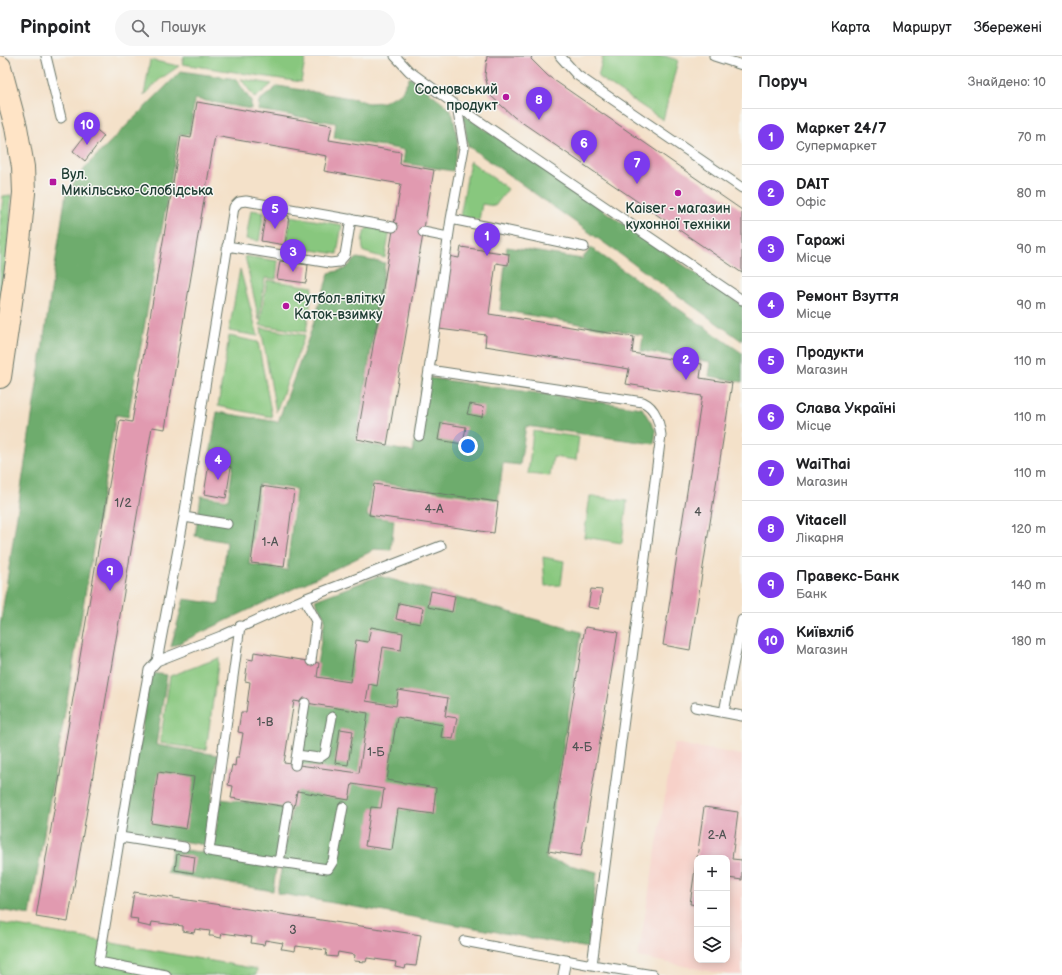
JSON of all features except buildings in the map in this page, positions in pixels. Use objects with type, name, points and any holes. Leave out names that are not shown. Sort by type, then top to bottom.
[{"type":"main road","points":[[0,67],[16,127],[23,167],[24,193],[17,261],[0,377]]},
{"type":"lane","points":[[46,56],[62,118]]},
{"type":"lane","points":[[395,56],[409,71],[458,106],[742,300]]},
{"type":"lane","points":[[560,56],[577,75],[742,188]]},
{"type":"lane","points":[[714,56],[742,65]]},
{"type":"lane","points":[[419,436],[448,237],[464,148],[458,106]]},
{"type":"lane","points":[[157,661],[184,517],[234,207],[239,202],[246,201],[393,227]]},
{"type":"lane","points":[[227,246],[330,263],[339,262],[345,255],[351,219]]},
{"type":"lane","points":[[451,219],[584,247]]},
{"type":"lane","points":[[423,232],[448,237]]},
{"type":"lane","points":[[428,370],[643,402],[651,406],[660,423],[662,435],[592,965]]},
{"type":"lane","points":[[184,517],[227,524]]},
{"type":"lane","points":[[166,975],[99,962],[149,670],[157,661],[304,599],[441,546]]},
{"type":"lane","points":[[304,599],[316,621],[311,661]]},
{"type":"lane","points":[[724,712],[742,620]]},
{"type":"lane","points":[[240,626],[208,851],[328,869],[333,861],[343,807]]},
{"type":"lane","points":[[295,764],[305,703]]},
{"type":"lane","points":[[695,707],[742,716]]},
{"type":"lane","points":[[297,755],[319,758],[326,754],[332,717]]},
{"type":"lane","points":[[280,862],[288,806]]},
{"type":"lane","points":[[120,837],[184,847]]},
{"type":"lane","points":[[464,941],[653,975]]},
{"type":"lane","points":[[563,975],[566,960]]},
{"type":"shaded area","points":[[674,743],[742,755],[742,975],[730,975],[638,957]]},
{"type":"green space","points":[[184,56],[306,56],[301,82],[182,64]]},
{"type":"green space","points":[[603,56],[664,56],[678,60],[663,120],[598,77]]},
{"type":"green space","points":[[150,60],[179,66],[159,80],[144,96]]},
{"type":"green space","points":[[181,71],[236,79],[251,101],[251,109],[195,99],[189,135],[179,134],[128,417],[116,415],[30,915],[0,910],[0,627],[66,193],[90,162]]},
{"type":"green space","points":[[410,77],[446,105],[453,115],[458,143],[453,171],[403,163],[405,150],[334,138],[336,123],[258,110],[259,101],[278,86],[356,99],[368,103],[383,102],[401,93]]},
{"type":"green space","points":[[241,79],[272,84],[255,98]]},
{"type":"green space","points":[[463,114],[742,305],[742,341],[468,146]]},
{"type":"green space","points":[[470,161],[508,189],[495,206],[482,204],[479,220],[460,217]]},
{"type":"green space","points":[[11,195],[10,233],[0,313],[0,226],[3,196]]},
{"type":"green space","points":[[251,210],[264,212],[259,241],[246,239]]},
{"type":"green space","points":[[291,216],[342,225],[337,254],[286,246]]},
{"type":"green space","points":[[368,227],[390,230],[385,258],[364,252],[364,232]]},
{"type":"green space","points":[[507,247],[582,259],[591,248],[742,353],[742,382],[709,376],[711,362],[641,351],[643,335],[500,310]]},
{"type":"green space","points":[[245,256],[278,261],[276,279],[265,278],[259,320]]},
{"type":"green space","points":[[357,258],[385,263],[356,442],[413,452],[423,377],[642,408],[656,431],[654,444],[526,426],[520,465],[503,463],[498,500],[372,482],[367,516],[394,520],[391,550],[373,549],[370,552],[171,647],[184,599],[219,604],[227,542],[195,536],[201,496],[228,500],[233,465],[209,461],[217,412],[278,422],[310,334],[329,273],[345,269]],"holes":[[[259,484],[296,489],[287,570],[249,564]]]},
{"type":"green space","points":[[240,269],[258,336],[229,331]]},
{"type":"green space","name":"Футбол-влітку Каток-взимку","points":[[267,280],[313,287],[306,332],[260,325]]},
{"type":"green space","points":[[261,328],[305,335],[276,412]]},
{"type":"green space","points":[[229,336],[258,342],[272,417],[218,406]]},
{"type":"green space","points":[[533,431],[579,437],[576,460],[553,457],[550,476],[528,474]]},
{"type":"green space","points":[[590,496],[627,501],[622,543],[584,537]]},
{"type":"green space","points":[[543,557],[564,561],[561,585],[545,586]]},
{"type":"green space","points":[[379,576],[581,632],[546,859],[597,872],[588,948],[277,893],[325,618],[315,600]]},
{"type":"green space","points":[[219,658],[206,750],[160,743],[170,676]]},
{"type":"green space","points":[[150,673],[167,675],[156,745],[218,755],[205,845],[126,832]]},
{"type":"green space","points":[[221,799],[285,808],[273,891],[167,873],[172,848],[212,854]]},
{"type":"green space","points":[[0,923],[257,969],[256,975],[0,975]]},
{"type":"place","name":"Сосновський продукт","points":[[506,97]]},
{"type":"place","name":"Vitacell","points":[[539,120]]},
{"type":"place","name":"Київхліб","points":[[87,145]]},
{"type":"place","name":"Слава Україні","points":[[584,163]]},
{"type":"place","name":"Вул. Микільсько-Слобідська","points":[[53,182]]},
{"type":"place","name":"WaiThai","points":[[637,184]]},
{"type":"place","name":"Kaiser - магазин кухонної техніки","points":[[678,193]]},
{"type":"place","name":"Продукти","points":[[275,229]]},
{"type":"place","name":"Маркет 24/7","points":[[487,256]]},
{"type":"place","name":"Гаражі","points":[[293,272]]},
{"type":"place","name":"Футбол-влітку Каток-взимку","points":[[286,306]]},
{"type":"place","name":"DAIT","points":[[686,380]]},
{"type":"place","name":"Ремонт Взуття","points":[[218,480]]},
{"type":"place","name":"Правекс-Банк","points":[[110,591]]}]
